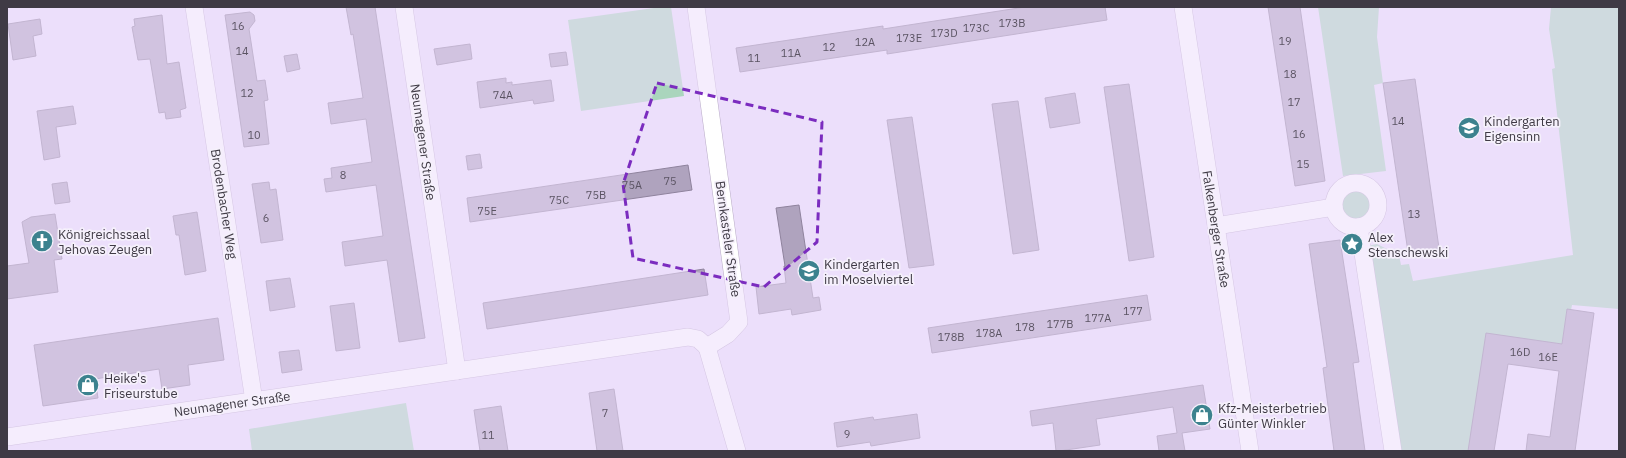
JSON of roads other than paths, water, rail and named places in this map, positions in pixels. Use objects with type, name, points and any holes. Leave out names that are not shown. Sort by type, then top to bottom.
[{"type":"street","name":"Brodenbacher Weg","points":[[194,7],[254,401]]},
{"type":"street","name":"Neumagener Straße","points":[[404,7],[457,371]]},
{"type":"street","name":"Bernkasteler Straße","points":[[696,7],[739,322],[728,334],[706,347]]},
{"type":"street","name":"Falkenberger Straße","points":[[1183,7],[1250,451]]},
{"type":"street","points":[[1355,183],[1368,187],[1376,197],[1377,210],[1371,221],[1359,227],[1346,225],[1340,220],[1334,207],[1338,193],[1343,188],[1355,183]]},
{"type":"street","points":[[1216,226],[1334,207]]},
{"type":"street","points":[[1359,227],[1393,451]]},
{"type":"street","name":"Neumagener Straße","points":[[7,437],[688,338],[698,339],[706,347]]},
{"type":"street","points":[[706,347],[737,451]]},
{"type":"place","name":"Kindergarten Eigensinn","points":[[1469,128]]},
{"type":"place","name":"Königreichssaal Jehovas Zeugen","points":[[42,241]]},
{"type":"place","name":"Alex Stenschewski","points":[[1352,244]]},
{"type":"place","name":"Kindergarten im Moselviertel","points":[[809,271]]},
{"type":"place","name":"Heike's Friseurstube","points":[[88,385]]},
{"type":"place","name":"Kfz-Meisterbetrieb Günter Winkler","points":[[1202,415]]}]
